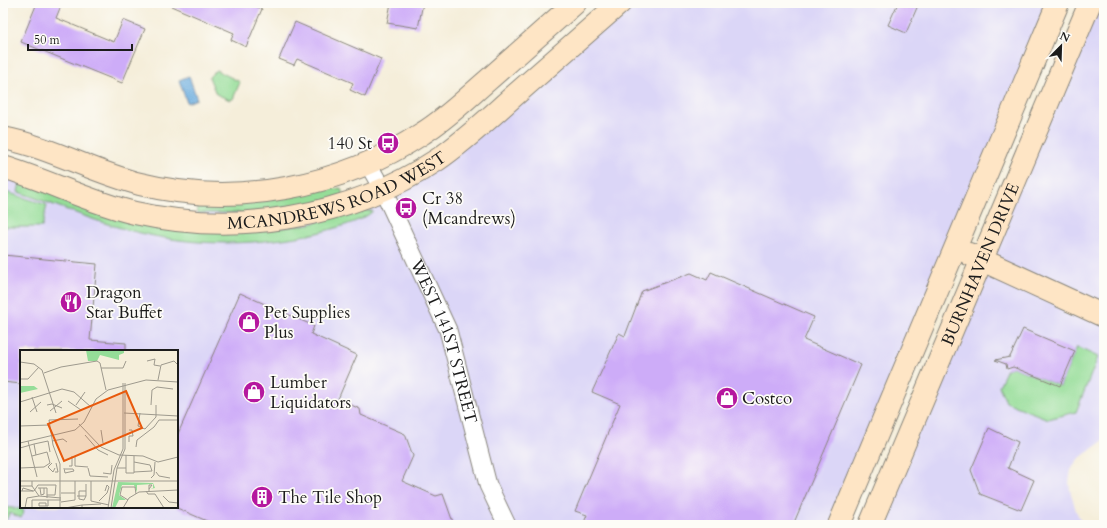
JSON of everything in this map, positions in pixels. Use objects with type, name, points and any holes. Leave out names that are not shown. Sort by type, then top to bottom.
[{"type":"main road","name":"MCANDREWS ROAD WEST","points":[[3,138],[46,150],[140,184],[199,192],[239,194],[288,188],[326,179],[368,164],[398,149],[448,114],[575,3]]},
{"type":"main road","name":"BURNHAVEN DRIVE","points":[[839,525],[1058,3]]},
{"type":"main road","name":"BURNHAVEN DRIVE","points":[[870,525],[1090,3]]},
{"type":"main road","name":"MCANDREWS ROAD WEST","points":[[3,167],[134,212],[197,222],[240,223],[292,217],[334,208],[383,190],[437,160],[461,142],[610,7]]},
{"type":"main road","points":[[956,248],[981,261],[1104,316]]},
{"type":"street","name":"WEST 141ST STREET","points":[[368,164],[383,190],[448,330],[488,485],[507,525]]},
{"type":"shaded area","points":[[620,3],[1058,3],[839,525],[3,525],[3,167],[162,218],[383,190]]},
{"type":"shaded area","points":[[1090,3],[1104,3],[1104,440],[1077,460],[1071,470],[1069,482],[1070,490],[1076,511],[1083,525],[870,525]]},
{"type":"green space","points":[[216,70],[240,82],[233,99],[230,100],[216,94],[209,77]]},
{"type":"green space","points":[[20,183],[251,232],[310,224],[360,210],[373,211],[362,219],[317,233],[274,240],[209,243],[166,238],[112,226],[18,192]]},
{"type":"green space","points":[[341,188],[343,195],[319,202],[256,213],[198,213],[197,205]]},
{"type":"green space","points":[[3,191],[47,205],[42,227],[3,227]]},
{"type":"green space","points":[[1077,347],[1098,357],[1076,412],[1048,419],[1006,402],[999,386],[1007,369],[1013,367],[1060,386]]},
{"type":"green space","points":[[3,507],[22,509],[24,511],[21,518],[10,513],[3,525]]},
{"type":"water","points":[[189,76],[197,99],[187,103],[179,80]]},
{"type":"building","points":[[37,3],[62,3],[56,18],[114,42],[123,20],[145,29],[122,83],[21,42]]},
{"type":"building","points":[[164,3],[248,3],[262,9],[246,47],[231,40],[234,33]]},
{"type":"building","points":[[391,3],[423,3],[418,28],[387,23]]},
{"type":"building","points":[[898,3],[919,3],[906,33],[888,25]]},
{"type":"building","points":[[295,22],[381,59],[365,97],[350,90],[353,83],[297,59],[294,65],[279,59]]},
{"type":"building","points":[[3,255],[97,264],[90,340],[126,343],[126,350],[20,350],[20,384],[3,382]]},
{"type":"building","name":"Costco","points":[[711,272],[814,317],[804,340],[861,365],[793,525],[583,525],[587,515],[575,511],[620,404],[592,392],[619,333],[625,336],[642,291],[691,273],[707,280]]},
{"type":"building","points":[[240,293],[314,326],[311,334],[357,355],[338,399],[360,409],[361,415],[405,434],[413,456],[402,481],[436,496],[443,494],[454,525],[216,525],[177,508],[178,434]]},
{"type":"building","points":[[1023,329],[1075,351],[1060,386],[1013,367],[1007,369],[1006,364],[995,360],[1010,357]]},
{"type":"building","points":[[989,428],[1018,442],[1008,468],[1034,480],[1021,510],[980,494],[971,470]]},
{"type":"place","name":"140 St","points":[[388,143]]},
{"type":"place","name":"Cr 38 (Mcandrews)","points":[[406,208]]},
{"type":"place","name":"Dragon Star Buffet","points":[[71,302]]},
{"type":"place","name":"Pet Supplies Plus","points":[[249,322]]},
{"type":"place","name":"Lumber Liquidators","points":[[254,392]]},
{"type":"place","name":"Costco","points":[[727,398]]},
{"type":"place","name":"The Tile Shop","points":[[262,497]]}]
